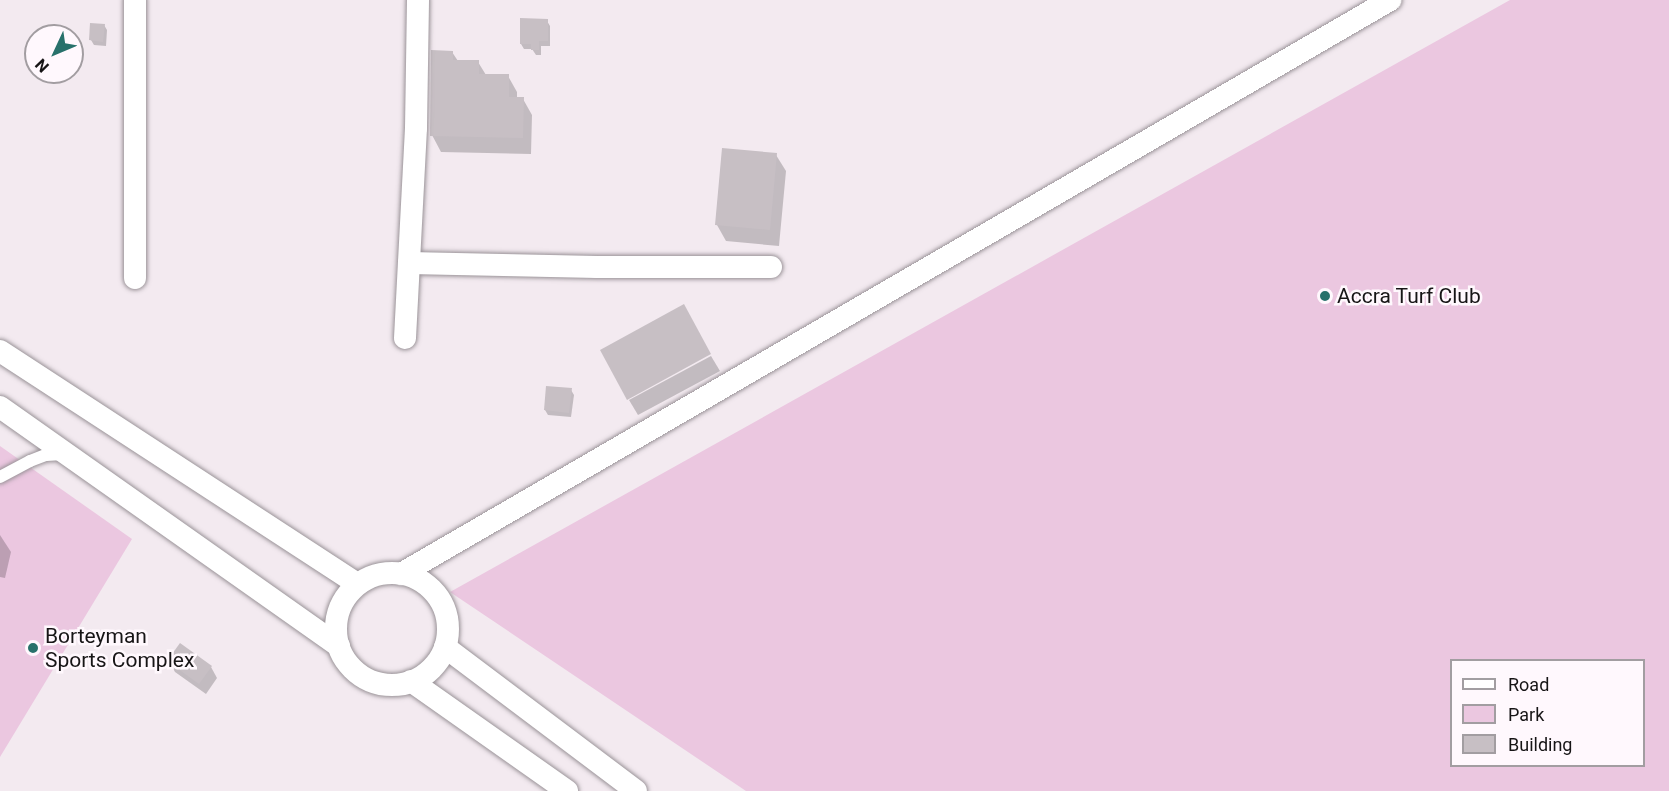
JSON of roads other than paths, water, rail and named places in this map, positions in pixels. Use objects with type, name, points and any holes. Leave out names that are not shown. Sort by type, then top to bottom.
[{"type":"street","points":[[135,0],[135,278]]},
{"type":"street","points":[[405,338],[416,128],[418,0]]},
{"type":"street","points":[[401,574],[1390,0]]},
{"type":"street","points":[[409,263],[597,267],[771,267]]},
{"type":"street","points":[[0,351],[357,584]]},
{"type":"street","points":[[0,407],[339,646]]},
{"type":"street","points":[[401,574],[416,578],[430,588],[440,601],[446,616],[448,631],[445,647],[428,672],[411,681],[394,685],[376,682],[360,674],[347,662],[336,635],[338,612],[342,602],[357,584],[378,575],[401,574]]},
{"type":"street","points":[[445,647],[636,791]]},
{"type":"street","points":[[411,681],[567,791]]},
{"type":"lane","points":[[0,477],[46,455],[67,453]]},
{"type":"place","name":"Accra Turf Club","points":[[1325,296]]},
{"type":"place","name":"Borteyman Sports Complex","points":[[33,648]]}]
